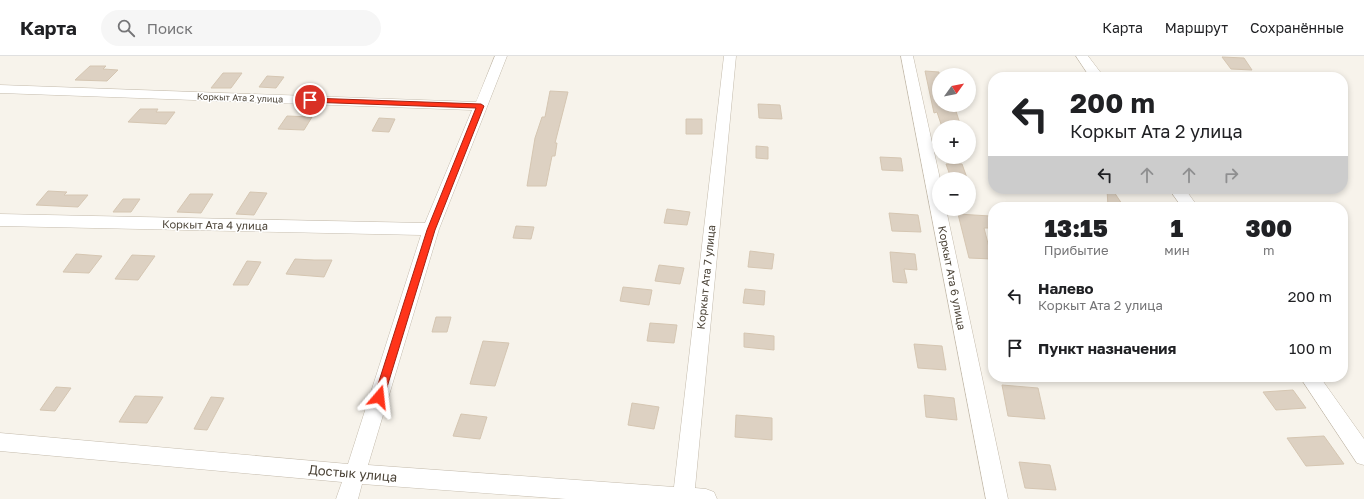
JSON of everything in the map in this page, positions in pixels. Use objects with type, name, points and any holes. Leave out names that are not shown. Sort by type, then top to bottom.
[{"type":"street","points":[[348,499],[431,230],[501,56]]},
{"type":"street","name":"Коркыт Ата 7 улица","points":[[683,498],[730,56]]},
{"type":"street","name":"Коркыт Ата 6 улица","points":[[907,56],[997,499]]},
{"type":"street","points":[[1082,56],[1093,72]]},
{"type":"street","name":"Коркыт Ата 2 улица","points":[[0,89],[481,106]]},
{"type":"street","name":"Коркыт Ата 4 улица","points":[[0,220],[431,230]]},
{"type":"street","points":[[1312,382],[1364,456]]},
{"type":"street","name":"Достык улица","points":[[0,442],[355,474],[706,499]]},
{"type":"building","points":[[1222,57],[1244,58],[1252,70],[1231,69]]},
{"type":"building","points":[[90,66],[106,66],[103,69],[118,70],[107,81],[75,80]]},
{"type":"building","points":[[925,71],[932,72],[932,104]]},
{"type":"building","points":[[223,73],[242,73],[231,88],[211,88]]},
{"type":"building","points":[[267,76],[284,77],[276,88],[259,87]]},
{"type":"building","points":[[550,91],[568,92],[555,143],[557,143],[555,156],[552,156],[546,186],[527,186],[535,138],[542,117],[545,117]]},
{"type":"building","points":[[758,104],[780,105],[782,119],[759,118]]},
{"type":"building","points":[[140,109],[158,109],[156,112],[175,112],[166,124],[128,122]]},
{"type":"building","points":[[937,112],[956,112],[959,120],[940,120]]},
{"type":"building","points":[[287,116],[312,117],[304,130],[278,129]]},
{"type":"building","points":[[379,118],[395,119],[389,132],[372,131]]},
{"type":"building","points":[[686,119],[702,119],[702,134],[686,134]]},
{"type":"building","points":[[756,146],[768,147],[768,159],[756,158]]},
{"type":"building","points":[[880,157],[901,158],[903,171],[882,170]]},
{"type":"building","points":[[946,164],[962,164],[965,172],[949,172]]},
{"type":"building","points":[[48,191],[67,192],[64,195],[88,195],[78,207],[36,205]]},
{"type":"building","points":[[250,192],[267,193],[254,215],[236,214]]},
{"type":"building","points":[[190,194],[213,194],[201,213],[177,212]]},
{"type":"building","points":[[1107,194],[1115,194],[1121,202],[1108,202]]},
{"type":"building","points":[[123,199],[140,199],[131,212],[113,212]]},
{"type":"building","points":[[667,209],[690,212],[687,225],[664,223]]},
{"type":"building","points":[[889,213],[918,215],[921,232],[892,231]]},
{"type":"building","points":[[958,216],[988,216],[988,228],[984,228],[988,244],[988,259],[969,258]]},
{"type":"building","points":[[516,226],[534,227],[531,239],[513,238]]},
{"type":"building","points":[[750,251],[774,254],[772,269],[748,267]]},
{"type":"building","points":[[890,252],[915,254],[917,270],[904,269],[907,283],[893,282]]},
{"type":"building","points":[[76,254],[102,256],[89,273],[63,272]]},
{"type":"building","points":[[132,255],[155,256],[138,280],[115,279]]},
{"type":"building","points":[[295,259],[332,260],[324,277],[286,274]]},
{"type":"building","points":[[247,261],[261,262],[248,285],[233,285]]},
{"type":"building","points":[[659,265],[684,268],[680,284],[655,281]]},
{"type":"building","points":[[623,287],[652,290],[649,305],[620,301]]},
{"type":"building","points":[[745,289],[765,291],[764,305],[743,303]]},
{"type":"building","points":[[436,317],[451,317],[447,332],[432,332]]},
{"type":"building","points":[[650,323],[677,325],[674,343],[647,341]]},
{"type":"building","points":[[744,333],[774,336],[774,350],[744,347]]},
{"type":"building","points":[[483,341],[509,343],[495,386],[470,384]]},
{"type":"building","points":[[914,344],[942,346],[946,370],[918,368]]},
{"type":"building","points":[[1002,385],[1038,388],[1045,419],[1008,416]]},
{"type":"building","points":[[56,387],[71,388],[55,411],[40,410]]},
{"type":"building","points":[[1293,390],[1306,408],[1276,410],[1263,392]]},
{"type":"building","points":[[924,395],[954,398],[957,420],[926,417]]},
{"type":"building","points":[[135,396],[163,397],[147,423],[119,422]]},
{"type":"building","points":[[211,397],[224,398],[207,430],[194,429]]},
{"type":"building","points":[[632,403],[659,407],[654,429],[628,425]]},
{"type":"building","points":[[461,414],[487,417],[480,439],[453,436]]},
{"type":"building","points":[[736,415],[772,418],[772,440],[735,437]]},
{"type":"building","points":[[1324,436],[1344,464],[1306,466],[1287,438]]},
{"type":"building","points":[[1019,462],[1050,465],[1056,490],[1025,488]]},
{"type":"route","points":[[310,100],[481,106],[431,230],[379,397]]}]
